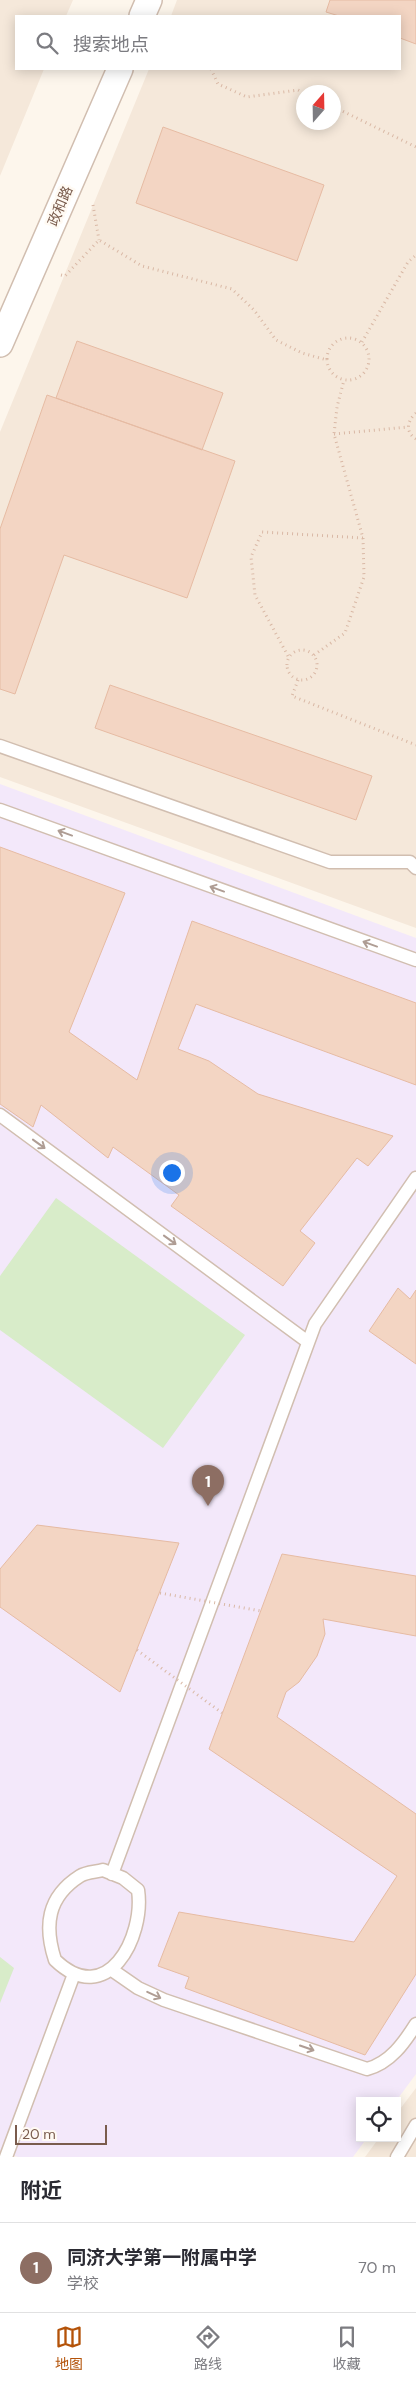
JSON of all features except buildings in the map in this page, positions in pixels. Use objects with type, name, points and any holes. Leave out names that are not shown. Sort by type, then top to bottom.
[{"type":"street","points":[[142,15],[149,0]]},
{"type":"street","name":"政和路","points":[[0,344],[120,70]]},
{"type":"lane","points":[[0,746],[330,862],[410,862],[416,868]]},
{"type":"lane","points":[[0,810],[416,960]]},
{"type":"lane","points":[[0,1115],[308,1342]]},
{"type":"lane","points":[[112,1874],[308,1342],[320,1316],[416,1178]]},
{"type":"lane","points":[[103,1870],[123,1878],[138,1890],[140,1906],[137,1922],[125,1956],[112,1970],[95,1976],[74,1974],[55,1960],[48,1929],[50,1914],[56,1900],[81,1875],[103,1870]]},
{"type":"lane","points":[[112,1970],[138,1988],[164,2000],[368,2069],[380,2065],[404,2043],[416,2024]]},
{"type":"lane","points":[[6,2157],[74,1974]]},
{"type":"lane","points":[[397,2157],[416,2125]]},
{"type":"path","points":[[211,70],[218,84],[247,97],[296,90]]},
{"type":"path","points":[[341,110],[416,147]]},
{"type":"path","points":[[35,263],[65,276],[99,240],[142,266],[232,289],[254,310],[276,340],[302,353],[327,360]]},
{"type":"path","points":[[362,342],[408,262],[416,255]]},
{"type":"path","points":[[343,338],[353,338],[362,342],[368,350],[370,359],[368,368],[361,377],[344,380],[332,373],[327,360],[329,350],[335,343],[343,338]]},
{"type":"path","points":[[314,655],[345,633],[364,577],[363,538],[334,434],[337,407],[344,380]]},
{"type":"path","points":[[416,413],[410,418],[408,427],[411,436],[416,439]]},
{"type":"path","points":[[334,434],[408,427]]},
{"type":"path","points":[[288,656],[296,650],[306,650],[314,655],[318,664],[316,673],[308,680],[298,680],[289,674],[286,666],[288,656],[255,595],[252,557],[262,532],[363,538]]},
{"type":"path","points":[[298,680],[292,696],[416,744]]},
{"type":"path","points":[[160,1593],[261,1611]]},
{"type":"path","points":[[137,1650],[222,1714]]},
{"type":"shaded area","points":[[0,0],[73,0],[66,15],[15,15],[15,70],[44,70],[0,176]]},
{"type":"shaded area","points":[[177,0],[416,0],[416,928],[0,777],[0,432],[149,70],[401,70],[401,15],[171,15]]},
{"type":"shaded area","points":[[0,784],[416,938],[416,2074],[399,2097],[356,2097],[356,2142],[364,2142],[353,2157],[18,2157],[0,2151]]},
{"type":"shaded area","points":[[416,2088],[416,2157],[365,2157],[376,2142],[401,2142],[401,2108]]},
{"type":"green space","points":[[56,1198],[245,1335],[163,1448],[0,1330],[0,1276]]},
{"type":"green space","points":[[0,1957],[14,1968],[0,2003]]},
{"type":"place","name":"同济大学第一附属中学","points":[[208,1506]]}]
